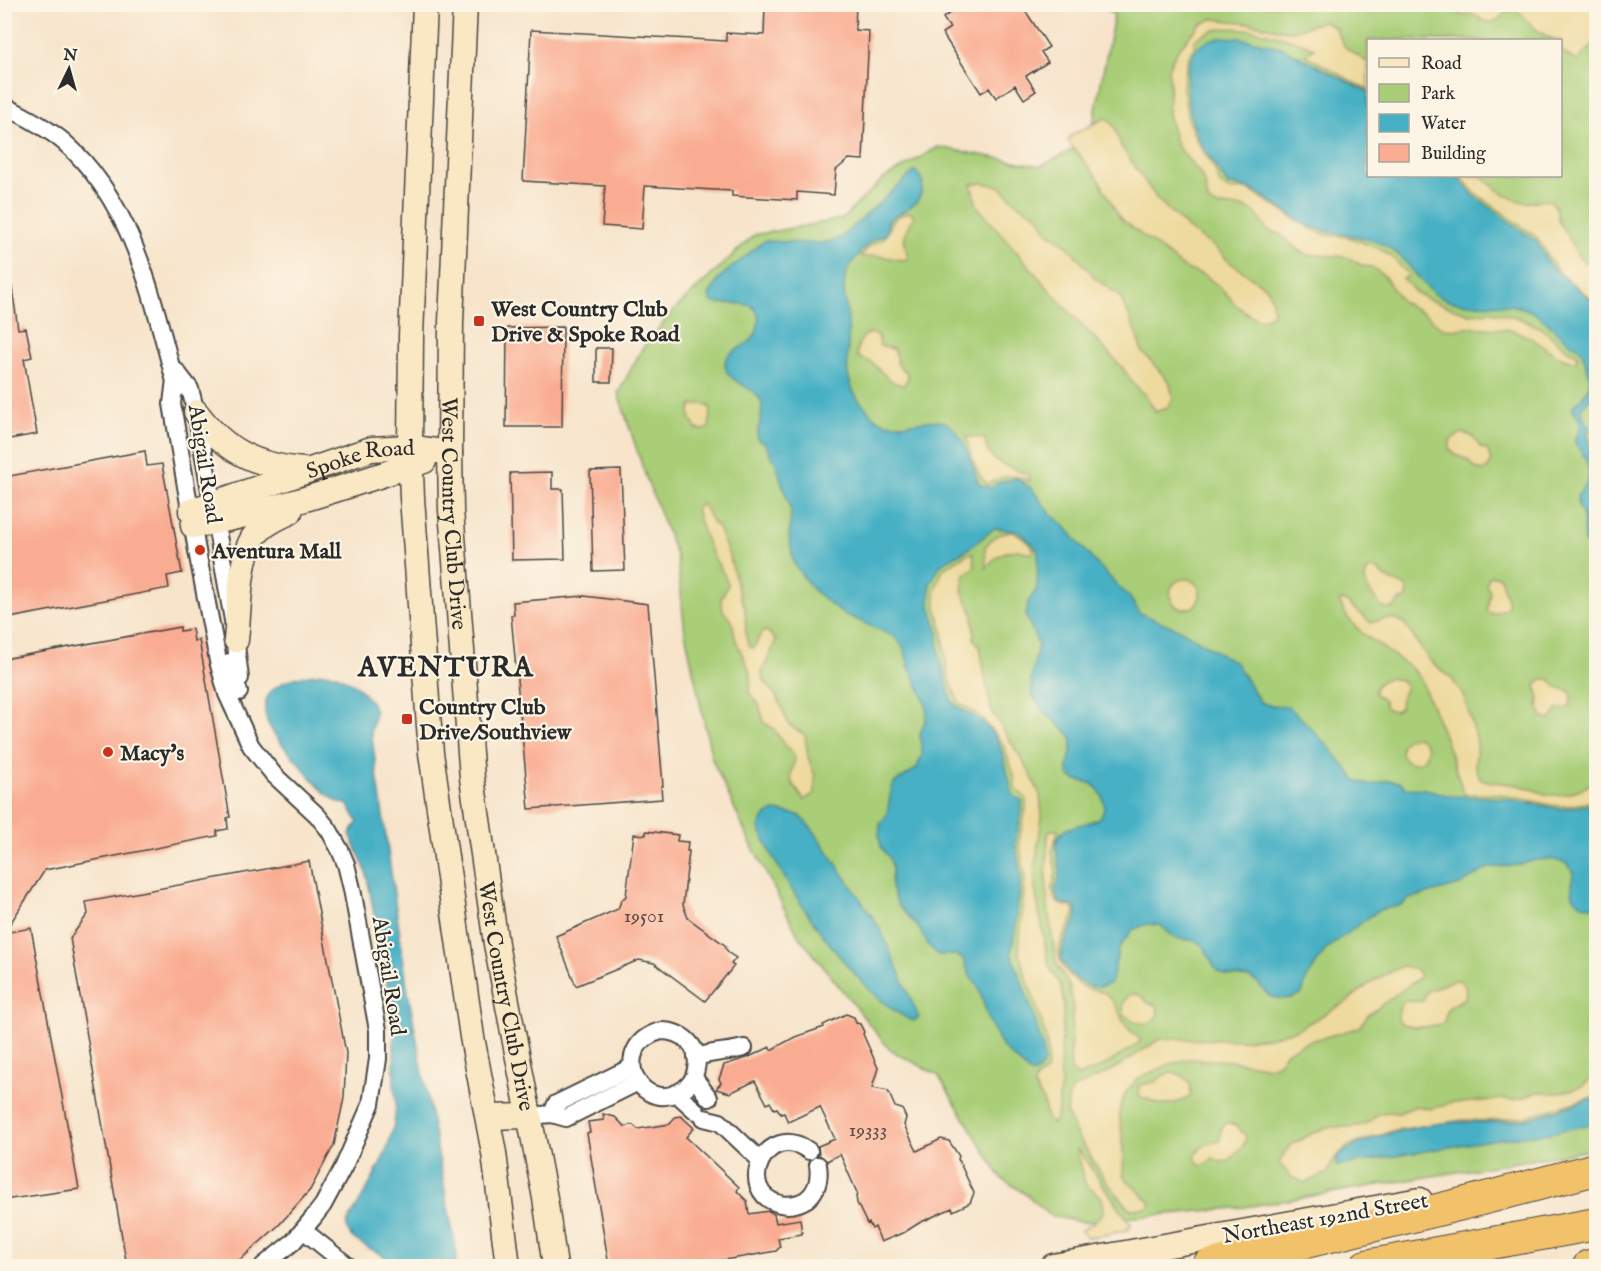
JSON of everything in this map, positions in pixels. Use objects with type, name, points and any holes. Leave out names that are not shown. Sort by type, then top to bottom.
[{"type":"highway","points":[[1208,1266],[1474,1201],[1596,1167]]},
{"type":"highway","points":[[1366,1266],[1596,1224]]},
{"type":"highway","points":[[1589,1266],[1596,1265]]},
{"type":"street","name":"West Country Club Drive","points":[[425,4],[411,336],[411,456],[429,731],[472,1037],[494,1153],[508,1266]]},
{"type":"street","name":"West Country Club Drive","points":[[465,4],[452,314],[451,510],[472,778],[496,944],[541,1115],[546,1198],[555,1266]]},
{"type":"street","name":"Abigail Road","points":[[4,106],[42,126],[63,141],[80,158],[108,193],[138,258],[182,405],[229,666],[239,692]]},
{"type":"street","name":"Abigail Road","points":[[173,372],[190,389],[196,412],[203,516],[222,677],[227,694],[251,746],[274,775],[317,815],[340,850],[352,889],[377,1019],[378,1059],[371,1104],[323,1205],[293,1242],[263,1266]]},
{"type":"street","points":[[196,412],[216,436],[238,453],[255,461],[309,471]]},
{"type":"street","name":"Spoke Road","points":[[203,516],[309,471],[371,449],[411,456],[450,453]]},
{"type":"street","name":"Spoke Road","points":[[203,516],[333,492],[411,456]]},
{"type":"street","points":[[236,640],[243,563],[250,542],[260,530],[273,521],[333,492]]},
{"type":"street","name":"Abigail Road","points":[[203,516],[236,640],[243,730]]},
{"type":"street","points":[[447,870],[484,864]]},
{"type":"street","points":[[695,1079],[676,1093],[662,1096],[652,1094],[635,1074],[634,1049],[641,1040],[661,1030],[672,1031],[691,1043],[696,1057],[695,1079],[709,1111]]},
{"type":"street","points":[[696,1057],[744,1048]]},
{"type":"street","points":[[488,1117],[541,1115],[566,1118],[635,1074]]},
{"type":"street","points":[[676,1093],[709,1111],[760,1160]]},
{"type":"street","points":[[784,1143],[794,1143],[814,1158],[818,1184],[806,1200],[796,1204],[776,1203],[761,1190],[757,1180],[760,1160],[766,1152],[784,1143]]},
{"type":"street","name":"Northeast 192nd Street","points":[[1053,1266],[1596,1167]]},
{"type":"street","points":[[303,1230],[348,1266]]},
{"type":"green space","points":[[1101,5],[1596,5],[1596,1149],[1245,1207],[1081,1222],[1051,1216],[1027,1195],[1001,1178],[938,1075],[890,1050],[798,935],[749,840],[712,759],[685,632],[677,558],[646,477],[618,393],[642,349],[672,312],[754,235],[842,219],[883,179],[938,147],[1041,166],[1090,141],[1114,15]]},
{"type":"sand","points":[[1453,5],[1491,7],[1503,5],[1504,9],[1502,17],[1487,22],[1472,14],[1460,15]]},
{"type":"sand","points":[[1512,5],[1596,5],[1596,42],[1577,61],[1562,50],[1562,39],[1546,36]]},
{"type":"sand","points":[[1213,19],[1293,31],[1324,21],[1335,28],[1345,47],[1367,62],[1367,89],[1305,55],[1314,48],[1269,33],[1235,28],[1220,29],[1206,33],[1194,41],[1195,44],[1188,58],[1183,88],[1188,121],[1196,140],[1214,168],[1220,184],[1228,190],[1247,189],[1313,230],[1327,235],[1348,237],[1380,249],[1391,256],[1409,275],[1403,279],[1416,293],[1429,300],[1470,314],[1492,312],[1516,317],[1541,328],[1569,351],[1578,354],[1576,362],[1558,356],[1531,338],[1513,330],[1471,327],[1452,330],[1442,328],[1425,314],[1402,302],[1384,276],[1372,267],[1363,266],[1349,258],[1308,255],[1299,251],[1280,234],[1267,230],[1255,213],[1249,209],[1213,205],[1208,201],[1201,175],[1177,146],[1168,114],[1170,82],[1168,69],[1176,52],[1200,24]]},
{"type":"sand","points":[[1105,118],[1115,128],[1121,146],[1157,199],[1191,231],[1217,249],[1228,261],[1268,289],[1273,314],[1261,320],[1251,316],[1206,276],[1186,269],[1120,218],[1099,180],[1068,141],[1072,135]]},
{"type":"sand","points":[[1461,177],[1482,177],[1501,192],[1518,200],[1551,202],[1556,209],[1559,223],[1577,255],[1584,262],[1596,264],[1596,302],[1557,269],[1535,236],[1475,193]]},
{"type":"sand","points":[[983,183],[999,186],[1018,204],[1040,217],[1047,232],[1067,245],[1096,279],[1120,297],[1142,351],[1170,383],[1173,398],[1168,407],[1156,412],[1122,367],[1060,302],[977,206],[971,184]]},
{"type":"sand","points":[[910,212],[914,216],[904,237],[908,259],[861,256],[871,245],[884,239],[894,220]]},
{"type":"sand","points":[[869,333],[878,335],[880,346],[894,349],[898,365],[907,373],[908,377],[904,385],[894,382],[872,363],[858,357],[859,343]]},
{"type":"sand","points":[[704,404],[711,408],[709,428],[696,429],[690,417],[690,411],[693,405]]},
{"type":"sand","points":[[1462,433],[1472,436],[1481,448],[1488,450],[1491,462],[1487,469],[1483,471],[1475,468],[1468,460],[1455,455],[1449,448],[1451,439]]},
{"type":"sand","points":[[966,437],[985,438],[986,447],[993,458],[1028,475],[1030,481],[1009,476],[988,484],[976,469]]},
{"type":"sand","points":[[703,504],[712,522],[718,528],[730,558],[740,597],[745,607],[746,637],[749,646],[754,648],[764,631],[776,640],[762,672],[763,679],[778,699],[789,725],[805,735],[808,757],[815,776],[815,793],[804,800],[792,783],[791,775],[795,758],[792,752],[773,728],[764,723],[759,704],[749,692],[751,678],[748,667],[736,641],[732,621],[723,611],[721,599],[728,585],[701,527],[696,508]]},
{"type":"sand","points":[[1013,532],[1020,535],[1034,550],[1031,554],[1018,550],[1006,552],[995,558],[986,568],[985,547],[990,540],[1004,533]]},
{"type":"sand","points":[[973,553],[975,567],[965,574],[962,591],[973,614],[974,639],[980,647],[991,710],[1029,771],[1040,795],[1042,817],[1035,866],[1035,889],[1049,966],[1061,986],[1064,1003],[1061,1083],[1057,1117],[1052,1124],[1047,1118],[1043,1100],[1034,1086],[1036,1079],[1046,1071],[1047,1044],[1019,950],[1025,877],[1019,841],[1026,810],[1026,798],[1015,788],[1014,775],[1003,744],[979,715],[959,703],[948,676],[942,628],[936,607],[935,590],[943,569],[967,554]]},
{"type":"sand","points":[[1374,568],[1388,579],[1406,587],[1407,598],[1399,601],[1392,609],[1382,608],[1366,585],[1368,570]]},
{"type":"sand","points":[[1490,576],[1500,578],[1508,603],[1507,608],[1493,614],[1487,611],[1490,592],[1486,584]]},
{"type":"sand","points":[[1185,579],[1196,583],[1200,594],[1196,605],[1185,609],[1174,605],[1170,594],[1174,583]]},
{"type":"sand","points":[[1342,600],[1371,623],[1383,619],[1394,619],[1404,623],[1429,660],[1451,678],[1464,697],[1477,741],[1475,765],[1480,779],[1518,785],[1553,795],[1572,792],[1596,782],[1596,801],[1566,806],[1500,794],[1464,794],[1444,735],[1420,678],[1411,668],[1362,633],[1347,617],[1339,601]]},
{"type":"sand","points":[[1389,678],[1401,680],[1406,687],[1400,708],[1395,711],[1389,710],[1384,700],[1375,694],[1378,684]]},
{"type":"sand","points":[[1541,679],[1549,679],[1557,687],[1572,694],[1570,707],[1557,710],[1549,720],[1542,717],[1538,706],[1536,686]]},
{"type":"sand","points":[[1414,737],[1423,741],[1427,750],[1423,759],[1414,763],[1405,759],[1401,750],[1405,741]]},
{"type":"sand","points":[[1058,830],[1052,851],[1056,873],[1052,889],[1054,898],[1059,904],[1071,907],[1075,912],[1060,945],[1060,960],[1072,978],[1084,987],[1106,994],[1115,1004],[1126,1026],[1140,1039],[1140,1042],[1110,1062],[1078,1076],[1071,1070],[1073,1007],[1069,985],[1056,963],[1048,907],[1046,878],[1048,833]]},
{"type":"sand","points":[[1402,966],[1416,969],[1420,977],[1369,1014],[1358,1028],[1307,1042],[1285,1053],[1279,1063],[1271,1067],[1232,1061],[1189,1059],[1138,1078],[1124,1095],[1119,1112],[1124,1149],[1123,1176],[1151,1203],[1148,1208],[1130,1209],[1106,1181],[1076,1134],[1067,1114],[1068,1099],[1073,1089],[1112,1070],[1160,1039],[1243,1040],[1270,1037],[1298,1029],[1346,1002],[1373,981]]},
{"type":"sand","points":[[1454,980],[1461,981],[1464,985],[1465,998],[1448,1008],[1444,1022],[1417,1027],[1407,1026],[1400,1022],[1398,1015],[1402,1004],[1410,1001],[1423,1001],[1427,991]]},
{"type":"sand","points":[[1132,994],[1140,995],[1148,1003],[1157,1005],[1158,1015],[1151,1022],[1142,1023],[1124,1015],[1124,1002]]},
{"type":"sand","points":[[1165,1074],[1182,1075],[1190,1083],[1189,1098],[1174,1103],[1158,1104],[1139,1095],[1139,1085],[1155,1082]]},
{"type":"sand","points":[[1596,1075],[1596,1096],[1525,1117],[1486,1121],[1463,1120],[1395,1130],[1348,1146],[1334,1159],[1327,1173],[1305,1183],[1290,1176],[1279,1163],[1291,1145],[1329,1127],[1362,1125],[1371,1121],[1376,1115],[1386,1112],[1399,1113],[1416,1106],[1431,1109],[1452,1102],[1512,1100],[1524,1098],[1535,1092],[1559,1093],[1581,1087]]},
{"type":"sand","points":[[1230,1123],[1246,1136],[1245,1143],[1229,1161],[1221,1162],[1213,1158],[1204,1166],[1198,1164],[1195,1156],[1200,1149],[1220,1141],[1221,1129],[1225,1124]]},
{"type":"sand","points":[[1077,1148],[1131,1225],[1129,1229],[1087,1237],[1081,1231],[1102,1215],[1104,1208],[1102,1198],[1085,1184]]},
{"type":"water","points":[[1221,37],[1241,38],[1281,47],[1367,91],[1367,177],[1458,177],[1473,195],[1537,242],[1549,265],[1596,304],[1596,383],[1591,397],[1581,408],[1584,419],[1590,427],[1587,436],[1590,442],[1590,459],[1596,469],[1596,477],[1588,493],[1591,509],[1587,516],[1586,528],[1596,545],[1596,555],[1584,542],[1583,516],[1577,497],[1588,481],[1589,472],[1585,457],[1575,443],[1581,424],[1572,407],[1586,392],[1590,380],[1581,349],[1526,309],[1517,306],[1449,301],[1427,287],[1404,260],[1391,249],[1371,240],[1318,229],[1298,220],[1251,190],[1228,185],[1200,142],[1189,105],[1187,76],[1190,62],[1195,51],[1205,42]]},
{"type":"water","points":[[915,171],[923,180],[917,201],[889,220],[886,234],[863,249],[850,266],[845,280],[848,376],[856,396],[870,413],[886,423],[941,421],[948,424],[960,436],[979,484],[991,488],[997,483],[1016,478],[1030,487],[1052,515],[1062,523],[1092,559],[1131,599],[1139,613],[1183,631],[1236,663],[1260,702],[1272,706],[1288,707],[1329,747],[1357,781],[1370,785],[1389,780],[1402,783],[1405,788],[1427,789],[1450,796],[1501,798],[1560,809],[1596,804],[1596,907],[1581,904],[1574,897],[1572,893],[1573,873],[1568,864],[1551,859],[1536,860],[1519,865],[1488,868],[1460,885],[1379,910],[1326,949],[1306,980],[1302,994],[1292,998],[1282,999],[1269,996],[1257,982],[1249,978],[1224,975],[1216,970],[1204,947],[1196,941],[1175,938],[1160,925],[1147,924],[1132,930],[1119,948],[1111,983],[1096,987],[1081,982],[1070,972],[1061,958],[1077,912],[1076,907],[1060,903],[1057,898],[1056,890],[1060,872],[1056,845],[1059,836],[1064,831],[1101,816],[1104,809],[1103,799],[1099,790],[1092,784],[1070,777],[1068,767],[1072,747],[1071,736],[1042,709],[1032,695],[1031,681],[1038,644],[1026,616],[1028,602],[1037,589],[1038,550],[1020,532],[995,528],[968,549],[941,564],[930,584],[930,606],[938,630],[939,654],[951,700],[960,709],[978,719],[994,735],[1003,754],[1013,795],[1022,801],[1015,842],[1021,877],[1011,952],[1043,1049],[1042,1067],[1035,1073],[1030,1073],[1003,1048],[989,1021],[978,986],[971,978],[963,959],[956,955],[938,955],[928,945],[918,927],[898,905],[891,888],[890,859],[881,847],[880,825],[887,814],[894,783],[916,769],[922,755],[920,733],[926,719],[927,709],[923,696],[909,667],[904,648],[895,637],[840,612],[812,589],[794,564],[789,538],[791,511],[776,464],[764,442],[757,438],[762,410],[760,400],[752,391],[730,377],[725,366],[725,361],[731,353],[752,339],[758,324],[757,314],[751,306],[738,303],[714,303],[709,295],[719,278],[764,241],[823,243],[841,237]]},
{"type":"water","points":[[323,673],[335,674],[356,685],[372,703],[375,712],[371,731],[408,992],[457,1255],[455,1266],[394,1266],[382,1255],[358,1242],[348,1230],[347,1223],[383,1158],[394,1122],[396,1104],[394,1021],[366,871],[350,834],[358,822],[347,804],[340,803],[326,794],[282,744],[269,726],[265,713],[265,702],[276,687],[294,678]]},
{"type":"water","points":[[774,811],[799,815],[814,831],[880,928],[919,1018],[913,1021],[892,1009],[869,989],[846,965],[803,907],[759,828],[764,817]]},
{"type":"water","points":[[1596,1097],[1596,1123],[1549,1133],[1491,1140],[1336,1166],[1337,1157],[1349,1149],[1398,1131],[1434,1124],[1526,1119]]},
{"type":"building","points":[[765,4],[856,4],[855,30],[869,31],[863,160],[849,159],[836,170],[834,195],[797,192],[797,200],[732,196],[732,191],[645,186],[642,229],[602,226],[605,186],[523,181],[531,30],[726,41],[726,33],[764,35]]},
{"type":"building","points":[[950,4],[1021,4],[1049,47],[1041,52],[1048,62],[1026,76],[1036,91],[1024,99],[1015,85],[996,98],[989,88],[981,93],[942,33],[950,28],[943,18],[954,10]]},
{"type":"building","points":[[4,287],[12,287],[18,329],[26,328],[32,357],[24,359],[37,434],[4,440]]},
{"type":"building","points":[[563,327],[562,427],[506,427],[507,328]]},
{"type":"building","points":[[596,348],[612,348],[611,382],[596,382]]},
{"type":"building","points":[[145,451],[147,466],[162,464],[182,573],[167,576],[169,588],[4,619],[4,477]]},
{"type":"building","points":[[621,470],[625,570],[593,571],[590,471]]},
{"type":"building","points":[[552,472],[552,489],[563,489],[565,559],[512,560],[510,473]]},
{"type":"building","points":[[584,596],[648,604],[663,786],[661,786],[662,799],[529,809],[511,615],[514,615],[513,602]]},
{"type":"building","points":[[180,627],[180,631],[192,629],[194,641],[199,640],[230,817],[227,818],[228,829],[217,831],[217,836],[45,870],[4,933],[4,659]]},
{"type":"building","points":[[646,831],[678,835],[677,841],[688,842],[683,905],[688,918],[726,946],[730,954],[736,958],[731,964],[734,966],[705,1001],[654,963],[639,960],[576,986],[556,936],[618,909],[626,896],[634,834],[646,835]]},
{"type":"building","points":[[309,861],[346,1053],[344,1098],[334,1145],[310,1190],[279,1225],[241,1259],[227,1266],[127,1266],[70,938],[88,914],[86,902]]},
{"type":"building","points":[[31,928],[79,1189],[4,1200],[4,933]]},
{"type":"building","points":[[846,1014],[854,1017],[856,1023],[860,1024],[878,1068],[872,1088],[888,1091],[895,1107],[902,1109],[906,1118],[904,1125],[917,1151],[941,1139],[949,1141],[959,1156],[958,1159],[974,1193],[970,1203],[953,1211],[952,1208],[881,1242],[875,1227],[872,1229],[869,1223],[867,1224],[857,1203],[856,1196],[858,1195],[840,1154],[827,1161],[819,1155],[818,1146],[835,1139],[820,1107],[788,1122],[784,1113],[781,1114],[777,1108],[774,1109],[770,1102],[767,1104],[755,1081],[730,1093],[716,1089],[721,1083],[719,1079],[724,1065],[747,1058],[770,1047],[771,1050],[795,1037],[824,1027],[823,1025]]},
{"type":"building","points":[[603,1114],[615,1117],[624,1126],[633,1125],[638,1129],[670,1124],[675,1117],[681,1116],[694,1128],[686,1137],[739,1187],[737,1191],[747,1201],[749,1214],[769,1211],[774,1214],[776,1223],[800,1219],[802,1234],[778,1238],[780,1247],[776,1251],[743,1257],[685,1266],[609,1266],[587,1133],[590,1132],[588,1122],[604,1120]]},
{"type":"place","name":"West Country Club Drive & Spoke Road","points":[[479,321]]},
{"type":"place","name":"Aventura Mall","points":[[200,550]]},
{"type":"place","name":"Country Club Drive/Southview","points":[[407,719]]},
{"type":"place","name":"Macy's","points":[[108,752]]},
{"type":"district","name":"AVENTURA","points":[[446,666]]}]
